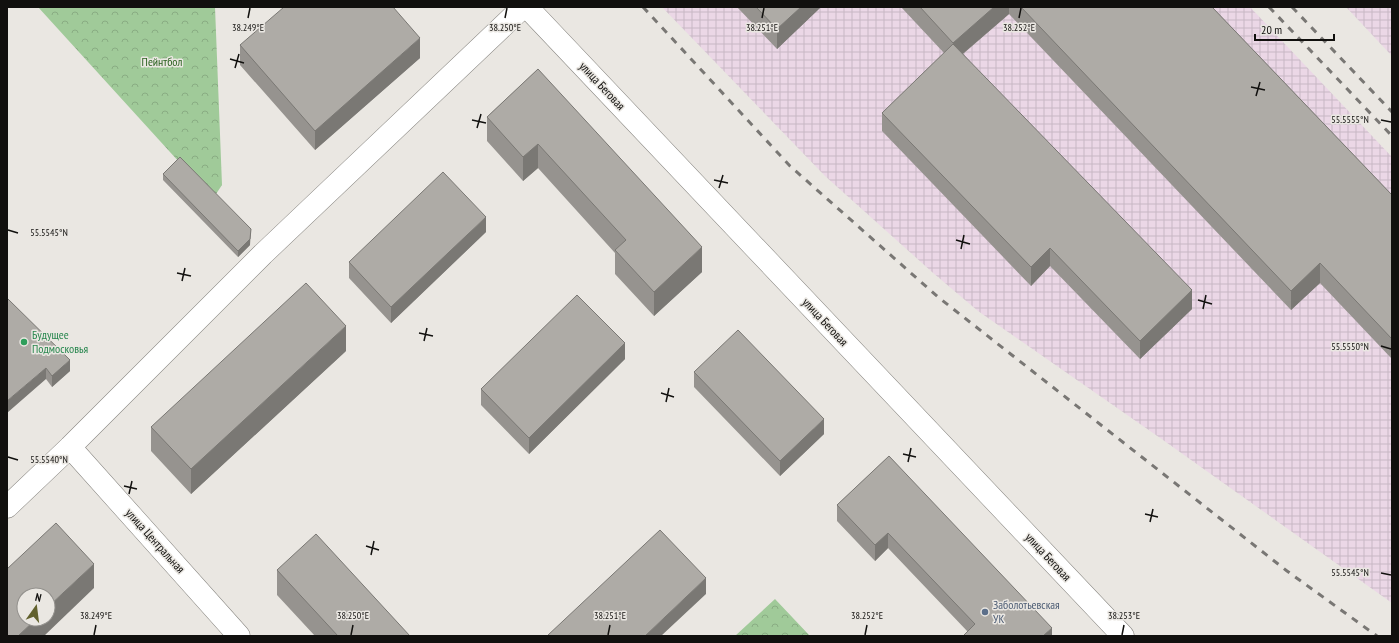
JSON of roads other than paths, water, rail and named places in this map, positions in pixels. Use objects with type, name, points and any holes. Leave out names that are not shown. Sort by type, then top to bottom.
[{"type":"street","points":[[7,507],[70,447],[269,248],[523,7]]},
{"type":"street","name":"улица Беговая","points":[[527,7],[1122,636]]},
{"type":"street","name":"улица Центральная","points":[[70,447],[239,636]]},
{"type":"railway","points":[[643,7],[790,166],[938,297],[1287,571],[1377,636]]},
{"type":"railway","points":[[1269,7],[1392,136]]},
{"type":"railway","points":[[1292,7],[1392,112]]},
{"type":"place","name":"Будущее Подмосковья","points":[[24,342]]},
{"type":"place","name":"Заболотьевская УК","points":[[985,612]]},
{"type":"park label","name":"Пейнтбол","points":[[162,62]]}]
